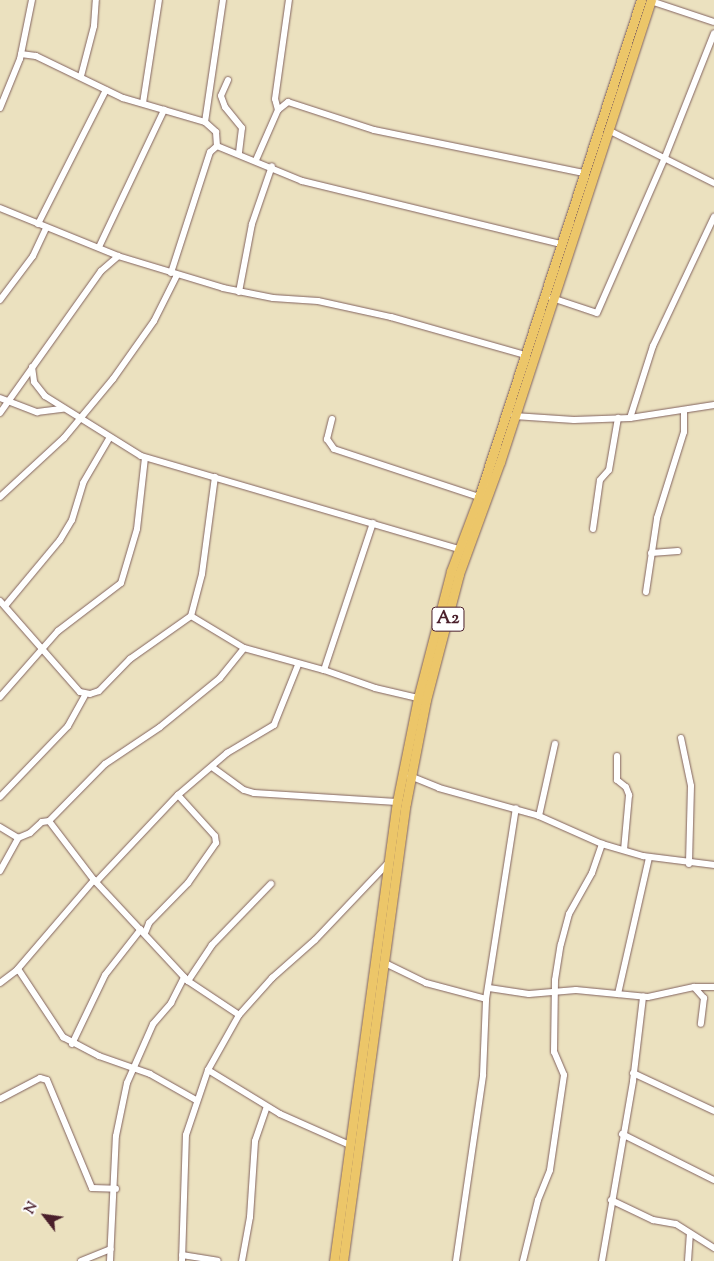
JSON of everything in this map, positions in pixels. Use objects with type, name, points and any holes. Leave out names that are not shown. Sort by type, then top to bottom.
[{"type":"highway","name":"A2","points":[[343,1261],[386,962],[410,776],[460,574],[608,130],[648,0]]},
{"type":"highway","name":"A2","points":[[334,1261],[391,860],[397,802],[418,698],[460,549],[479,497],[584,172],[648,0]]},
{"type":"street","points":[[0,108],[22,54],[32,0]]},
{"type":"street","points":[[82,76],[94,26],[96,0]]},
{"type":"street","points":[[143,103],[159,0]]},
{"type":"street","points":[[205,122],[223,0]]},
{"type":"street","points":[[278,110],[275,99],[289,0]]},
{"type":"street","points":[[648,0],[714,22]]},
{"type":"street","points":[[552,298],[596,314],[665,157],[714,33]]},
{"type":"street","points":[[0,497],[50,452],[81,417],[113,379],[154,321],[174,274],[207,160],[217,146],[216,132],[205,122],[106,90],[82,76],[36,56],[22,54]]},
{"type":"street","points":[[228,80],[221,96],[225,107],[242,128],[239,153]]},
{"type":"street","points":[[38,224],[106,90]]},
{"type":"street","points":[[256,160],[278,110],[288,102],[374,130],[584,172]]},
{"type":"street","points":[[99,247],[164,110]]},
{"type":"street","points":[[608,130],[714,183]]},
{"type":"street","points":[[217,146],[272,166],[296,179],[512,230],[561,244]]},
{"type":"street","points":[[239,292],[252,224],[272,166]]},
{"type":"street","points":[[0,208],[118,256],[174,274],[239,292],[318,301],[391,316],[525,355]]},
{"type":"street","points":[[630,418],[654,346],[714,217]]},
{"type":"street","points":[[0,300],[37,250],[46,228]]},
{"type":"street","points":[[0,412],[10,403],[32,367],[101,271],[118,256]]},
{"type":"street","points":[[32,367],[38,388],[63,409],[81,417],[145,458],[460,549]]},
{"type":"street","points":[[0,398],[37,412],[63,409]]},
{"type":"street","points":[[514,416],[630,418],[714,406]]},
{"type":"street","points":[[646,592],[657,518],[684,432],[684,411]]},
{"type":"street","points":[[332,418],[327,439],[334,449],[479,497]]},
{"type":"street","points":[[593,529],[600,480],[608,470],[618,418]]},
{"type":"street","points":[[85,695],[41,650],[2,604],[60,540],[72,520],[83,483],[110,437]]},
{"type":"street","points":[[0,697],[58,631],[115,589],[124,577],[137,529],[145,458]]},
{"type":"street","points":[[0,797],[68,726],[85,695],[99,691],[125,664],[191,616],[202,574],[215,477]]},
{"type":"street","points":[[324,670],[373,523]]},
{"type":"street","points":[[651,553],[678,551]]},
{"type":"street","points":[[191,616],[244,648],[324,670],[375,688],[418,698]]},
{"type":"street","points":[[0,871],[18,838],[42,822],[49,822],[105,764],[160,727],[220,678],[244,648]]},
{"type":"street","points":[[0,983],[18,969],[95,881],[178,795],[235,748],[276,723],[298,664]]},
{"type":"street","points":[[681,738],[691,786],[688,864]]},
{"type":"street","points":[[540,816],[555,744]]},
{"type":"street","points":[[617,756],[617,780],[626,787],[629,795],[624,850]]},
{"type":"street","points":[[212,767],[244,790],[254,793],[397,802]]},
{"type":"street","points":[[410,776],[439,788],[540,816],[602,844],[649,857],[688,864],[714,865]]},
{"type":"street","points":[[72,1044],[105,975],[149,923],[188,883],[216,843],[215,836],[178,795]]},
{"type":"street","points":[[456,1261],[483,1075],[486,999],[516,808]]},
{"type":"street","points":[[49,822],[95,881],[186,979],[239,1014]]},
{"type":"street","points":[[0,828],[18,838]]},
{"type":"street","points":[[523,1261],[538,1200],[550,1170],[564,1075],[554,1052],[557,964],[566,924],[573,904],[592,872],[602,844]]},
{"type":"street","points":[[618,994],[649,857]]},
{"type":"street","points":[[218,1261],[182,1258],[186,1135],[196,1100],[208,1070],[239,1014],[272,978],[315,940],[391,860]]},
{"type":"street","points":[[110,1261],[116,1188],[116,1136],[127,1083],[153,1024],[171,1003],[186,979],[212,945],[271,884]]},
{"type":"street","points":[[386,962],[426,983],[486,999]]},
{"type":"street","points":[[18,969],[64,1037],[72,1044],[134,1067],[196,1100]]},
{"type":"street","points":[[488,988],[529,994],[557,991],[643,997],[667,995],[694,988],[714,987]]},
{"type":"street","points":[[694,988],[704,998],[701,1024]]},
{"type":"street","points":[[602,1261],[633,1072],[643,997]]},
{"type":"street","points":[[208,1070],[267,1107],[350,1145]]},
{"type":"street","points":[[633,1072],[714,1111]]},
{"type":"street","points":[[0,1100],[40,1078],[47,1080],[92,1188],[116,1188]]},
{"type":"street","points":[[242,1261],[250,1217],[256,1141],[267,1107]]},
{"type":"street","points":[[622,1134],[714,1180]]},
{"type":"street","points":[[611,1200],[653,1220],[676,1224],[690,1235],[714,1248]]},
{"type":"street","points":[[688,1261],[690,1235]]},
{"type":"street","points":[[81,1261],[111,1249]]}]
